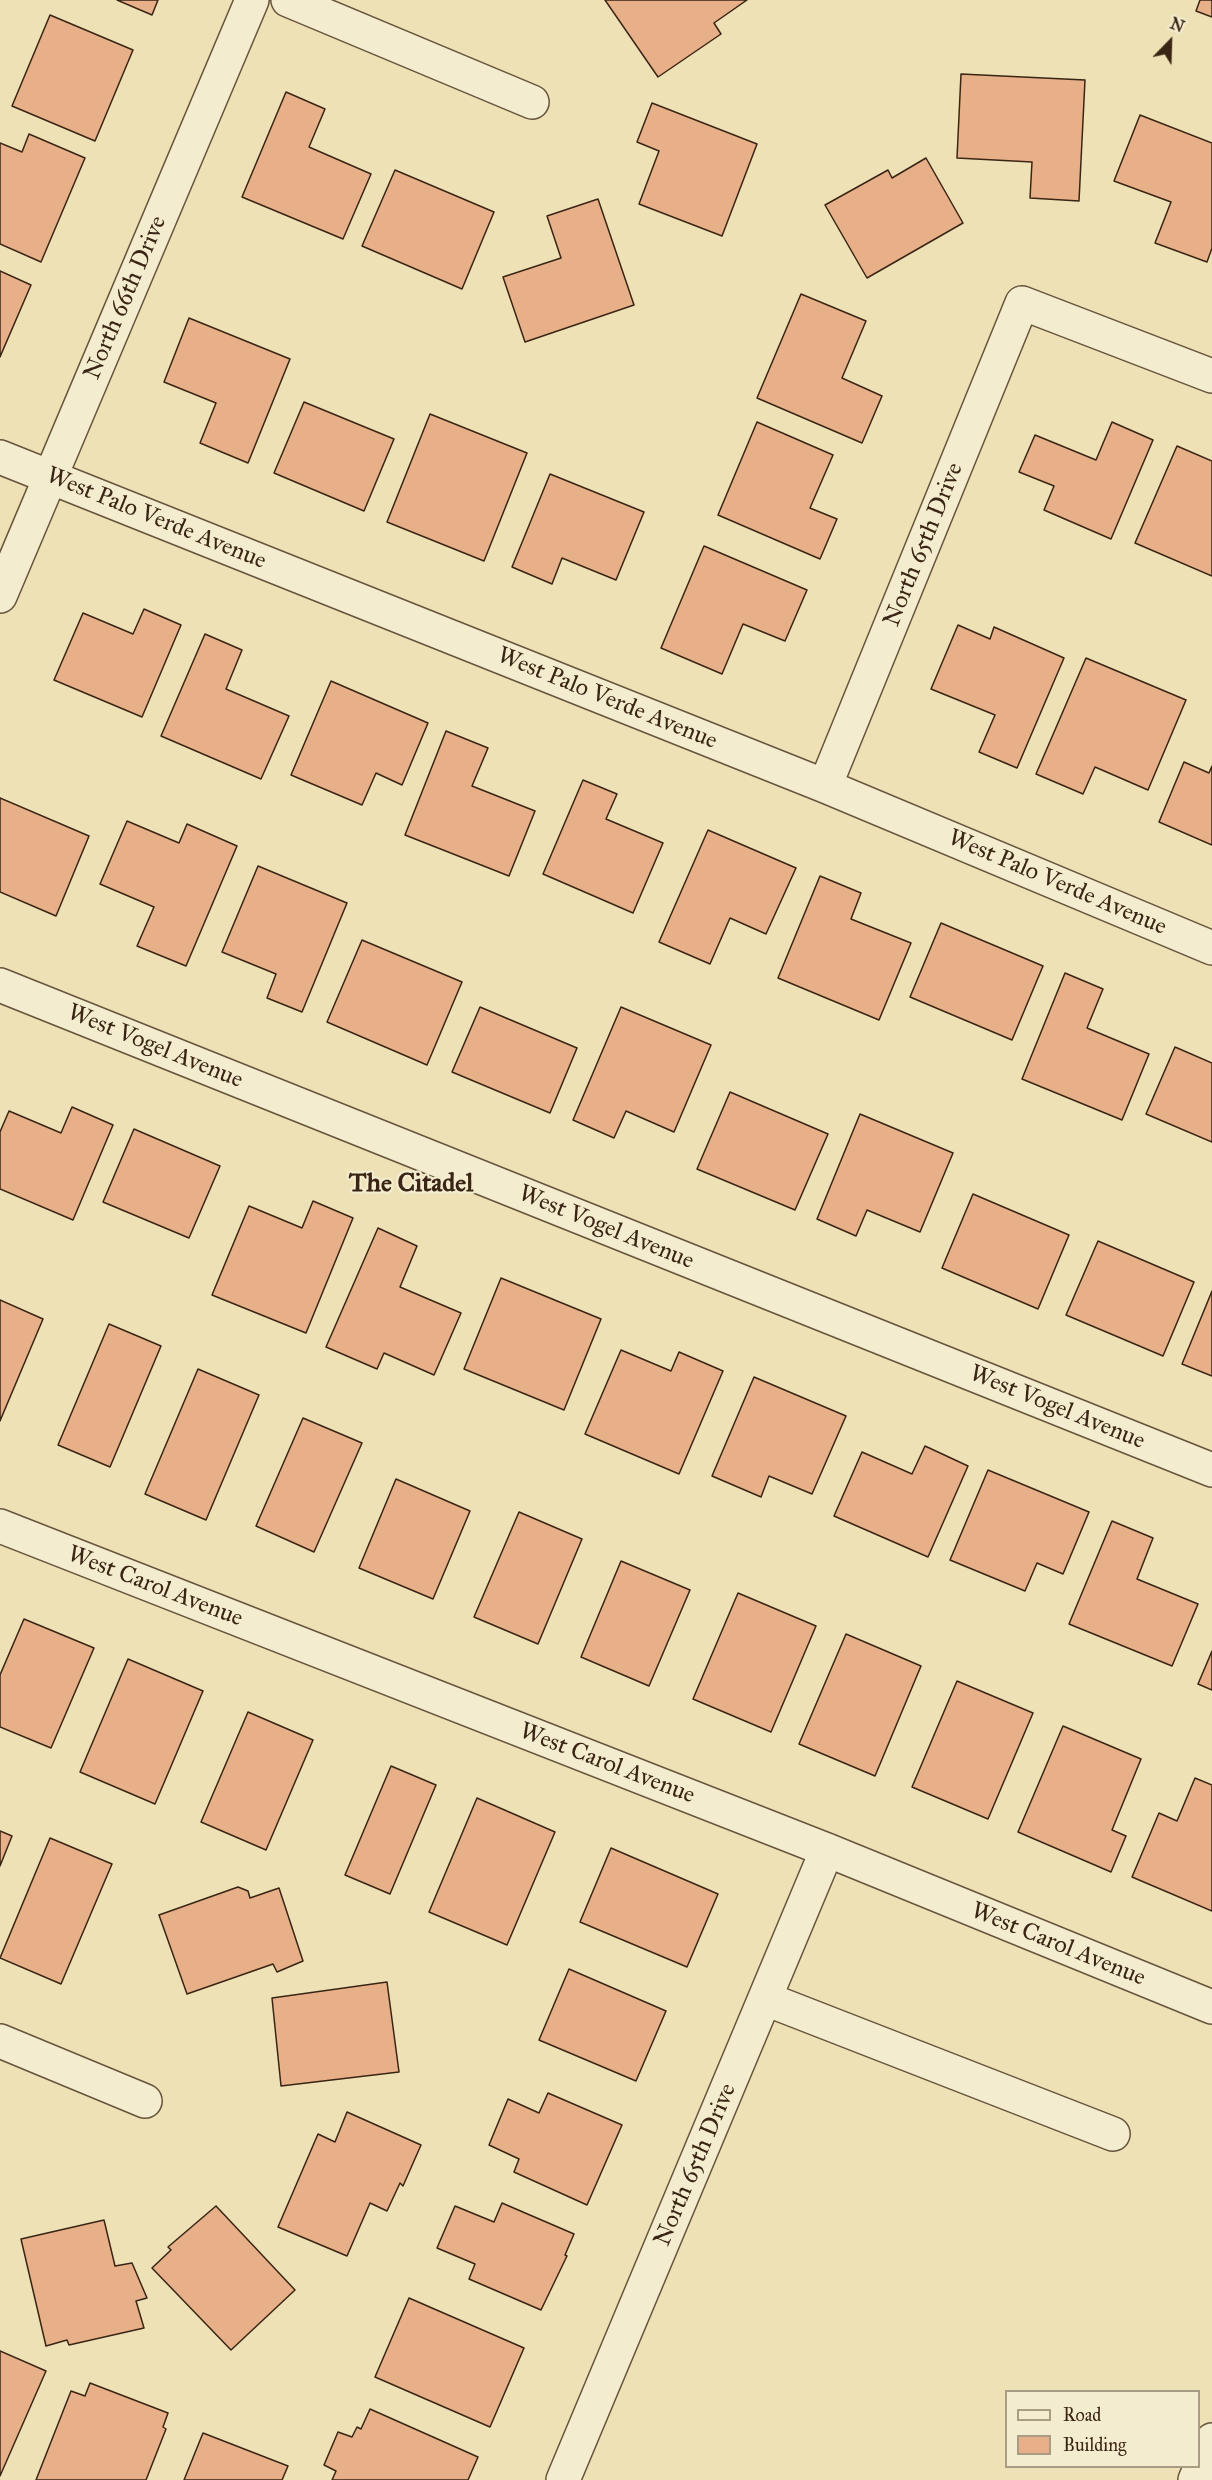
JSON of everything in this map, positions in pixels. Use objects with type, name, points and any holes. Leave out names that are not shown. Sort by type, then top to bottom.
[{"type":"street","name":"North 66th Drive","points":[[0,596],[252,0]]},
{"type":"street","points":[[288,0],[532,102]]},
{"type":"street","name":"North 65th Drive","points":[[825,786],[1023,303],[1212,376]]},
{"type":"street","name":"West Palo Verde Avenue","points":[[0,457],[825,786],[1212,948]]},
{"type":"street","name":"West Vogel Avenue","points":[[0,985],[1212,1470]]},
{"type":"street","name":"West Carol Avenue","points":[[0,1526],[827,1850],[1212,2007]]},
{"type":"street","name":"North 65th Drive","points":[[563,2480],[827,1850]]},
{"type":"street","points":[[766,1999],[1113,2134]]},
{"type":"street","points":[[0,2041],[146,2101]]},
{"type":"street","points":[[1195,2480],[1212,2440]]},
{"type":"building","points":[[117,0],[158,0],[152,15]]},
{"type":"building","points":[[605,0],[747,0],[714,23],[721,34],[658,77]]},
{"type":"building","points":[[1200,0],[1212,0],[1212,17],[1196,11]]},
{"type":"building","points":[[50,15],[133,50],[95,141],[12,106]]},
{"type":"building","points":[[961,74],[1085,80],[1079,201],[1030,198],[1032,162],[957,158]]},
{"type":"building","points":[[286,92],[325,109],[309,147],[371,174],[343,239],[242,197]]},
{"type":"building","points":[[652,103],[757,144],[722,236],[639,204],[659,151],[637,142]]},
{"type":"building","points":[[1140,115],[1212,143],[1212,248],[1207,262],[1155,243],[1171,202],[1114,181]]},
{"type":"building","points":[[29,134],[85,158],[41,262],[0,244],[0,143],[22,152]]},
{"type":"building","points":[[926,158],[963,223],[867,278],[825,205],[888,170],[892,178]]},
{"type":"building","points":[[395,170],[494,212],[462,289],[362,246]]},
{"type":"building","points":[[598,199],[634,305],[525,342],[503,277],[561,258],[547,216]]},
{"type":"building","points":[[0,271],[31,285],[0,357]]},
{"type":"building","points":[[801,294],[866,321],[842,378],[882,396],[862,443],[757,398]]},
{"type":"building","points":[[189,318],[290,359],[248,463],[200,443],[216,403],[164,382]]},
{"type":"building","points":[[304,402],[394,439],[364,511],[274,473]]},
{"type":"building","points":[[430,414],[527,453],[484,561],[387,522]]},
{"type":"building","points":[[757,422],[833,455],[810,508],[837,519],[820,559],[718,515]]},
{"type":"building","points":[[1112,422],[1153,440],[1111,539],[1044,510],[1054,486],[1019,472],[1035,435],[1096,460]]},
{"type":"building","points":[[1177,446],[1212,461],[1212,576],[1135,543]]},
{"type":"building","points":[[550,474],[644,512],[616,580],[562,558],[552,584],[512,567]]},
{"type":"building","points":[[704,546],[807,590],[785,641],[743,624],[722,674],[661,648]]},
{"type":"building","points":[[144,609],[181,625],[142,717],[54,680],[83,613],[133,634]]},
{"type":"building","points":[[958,625],[990,639],[994,627],[1064,658],[1017,768],[979,752],[995,715],[931,689]]},
{"type":"building","points":[[205,634],[242,650],[226,689],[289,716],[261,779],[161,736]]},
{"type":"building","points":[[1086,658],[1186,700],[1148,790],[1095,767],[1083,794],[1036,774]]},
{"type":"building","points":[[331,681],[428,723],[402,785],[376,773],[362,805],[291,775]]},
{"type":"building","points":[[446,731],[488,748],[472,786],[535,811],[509,876],[405,835]]},
{"type":"building","points":[[1184,762],[1209,773],[1212,766],[1212,845],[1159,822]]},
{"type":"building","points":[[583,780],[617,794],[606,819],[663,843],[633,913],[543,874]]},
{"type":"building","points":[[0,798],[89,836],[56,916],[0,892]]},
{"type":"building","points":[[127,821],[179,843],[187,824],[237,846],[186,966],[137,946],[154,907],[100,884]]},
{"type":"building","points":[[708,830],[796,868],[766,934],[730,918],[710,964],[659,942]]},
{"type":"building","points":[[258,866],[347,903],[302,1012],[267,998],[276,974],[222,952]]},
{"type":"building","points":[[820,876],[861,893],[851,919],[911,943],[879,1020],[778,978]]},
{"type":"building","points":[[941,923],[1043,966],[1012,1040],[910,997]]},
{"type":"building","points":[[362,940],[462,982],[427,1065],[327,1022]]},
{"type":"building","points":[[1065,973],[1103,989],[1087,1028],[1149,1054],[1122,1120],[1022,1079]]},
{"type":"building","points":[[480,1007],[577,1048],[550,1113],[452,1072]]},
{"type":"building","points":[[621,1007],[711,1045],[674,1132],[626,1111],[614,1138],[573,1120]]},
{"type":"building","points":[[1175,1047],[1212,1063],[1212,1142],[1146,1114]]},
{"type":"building","points":[[730,1092],[828,1134],[795,1210],[697,1169]]},
{"type":"building","points":[[72,1107],[113,1125],[73,1220],[0,1189],[0,1132],[9,1111],[61,1133]]},
{"type":"building","points":[[860,1114],[953,1153],[920,1232],[867,1210],[856,1236],[817,1219]]},
{"type":"building","points":[[134,1129],[220,1166],[189,1238],[103,1202]]},
{"type":"building","points":[[973,1194],[1069,1235],[1038,1309],[942,1268]]},
{"type":"building","points":[[313,1201],[353,1218],[306,1333],[212,1295],[249,1206],[302,1228]]},
{"type":"building","points":[[378,1228],[417,1246],[400,1287],[461,1313],[434,1375],[384,1353],[377,1369],[326,1347]]},
{"type":"building","points":[[1098,1241],[1194,1282],[1163,1356],[1066,1315]]},
{"type":"building","points":[[501,1278],[601,1319],[564,1410],[464,1369]]},
{"type":"building","points":[[1212,1291],[1212,1376],[1182,1364]]},
{"type":"building","points":[[0,1300],[43,1319],[0,1421]]},
{"type":"building","points":[[109,1324],[161,1346],[110,1467],[58,1445]]},
{"type":"building","points":[[621,1350],[671,1371],[679,1352],[723,1371],[679,1474],[585,1434]]},
{"type":"building","points":[[198,1369],[259,1395],[206,1520],[145,1494]]},
{"type":"building","points":[[754,1377],[846,1416],[812,1494],[769,1476],[761,1497],[712,1476]]},
{"type":"building","points":[[303,1418],[362,1443],[314,1552],[256,1526]]},
{"type":"building","points":[[925,1446],[968,1466],[928,1557],[834,1516],[862,1452],[912,1474]]},
{"type":"building","points":[[988,1470],[1089,1512],[1063,1574],[1037,1563],[1025,1591],[950,1560]]},
{"type":"building","points":[[396,1479],[470,1511],[433,1599],[359,1568]]},
{"type":"building","points":[[519,1512],[582,1539],[538,1644],[474,1617]]},
{"type":"building","points":[[1112,1521],[1153,1538],[1137,1579],[1198,1604],[1172,1666],[1069,1624]]},
{"type":"building","points":[[621,1561],[690,1590],[649,1686],[581,1657]]},
{"type":"building","points":[[738,1593],[816,1626],[771,1732],[693,1699]]},
{"type":"building","points":[[24,1619],[94,1648],[51,1748],[0,1727],[0,1675]]},
{"type":"building","points":[[846,1634],[921,1666],[875,1776],[799,1744]]},
{"type":"building","points":[[1212,1651],[1212,1690],[1198,1684]]},
{"type":"building","points":[[128,1659],[203,1691],[155,1804],[80,1772]]},
{"type":"building","points":[[957,1681],[1033,1713],[988,1819],[912,1787]]},
{"type":"building","points":[[248,1712],[313,1740],[266,1850],[201,1822]]},
{"type":"building","points":[[1063,1726],[1141,1759],[1112,1830],[1126,1836],[1111,1872],[1018,1832]]},
{"type":"building","points":[[391,1766],[436,1785],[390,1894],[345,1875]]},
{"type":"building","points":[[1195,1778],[1212,1785],[1212,1911],[1132,1877],[1159,1813],[1177,1821]]},
{"type":"building","points":[[477,1798],[555,1832],[507,1945],[429,1912]]},
{"type":"building","points":[[0,1831],[12,1836],[0,1866]]},
{"type":"building","points":[[50,1838],[112,1864],[61,1984],[0,1958]]},
{"type":"building","points":[[611,1848],[718,1894],[687,1967],[580,1922]]},
{"type":"building","points":[[238,1887],[248,1891],[250,1898],[279,1888],[303,1961],[277,1972],[273,1964],[187,1994],[159,1915]]},
{"type":"building","points":[[569,1969],[666,2011],[636,2081],[539,2040]]},
{"type":"building","points":[[387,1982],[399,2072],[281,2086],[272,1998]]},
{"type":"building","points":[[548,2093],[622,2125],[587,2205],[514,2172],[519,2159],[489,2145],[508,2099],[539,2113]]},
{"type":"building","points":[[347,2112],[421,2145],[403,2186],[400,2183],[387,2211],[370,2203],[347,2256],[278,2227],[318,2134],[335,2142]]},
{"type":"building","points":[[502,2203],[574,2234],[565,2255],[567,2256],[541,2310],[469,2279],[475,2264],[437,2248],[455,2206],[494,2222]]},
{"type":"building","points":[[216,2206],[295,2290],[231,2350],[152,2268],[171,2250],[168,2247]]},
{"type":"building","points":[[104,2220],[115,2266],[132,2263],[147,2298],[136,2301],[144,2328],[69,2345],[67,2340],[46,2346],[21,2239]]},
{"type":"building","points":[[409,2298],[524,2348],[490,2427],[375,2377]]},
{"type":"building","points":[[0,2351],[46,2371],[0,2476]]},
{"type":"building","points":[[90,2383],[168,2413],[163,2427],[166,2429],[146,2480],[36,2480],[71,2391],[85,2396]]},
{"type":"building","points":[[370,2409],[478,2457],[468,2480],[332,2480],[336,2471],[324,2465],[338,2432],[352,2437],[357,2427],[361,2429]]},
{"type":"building","points":[[203,2433],[288,2466],[282,2480],[184,2480]]},
{"type":"district","name":"The Citadel","points":[[411,1185]]}]
